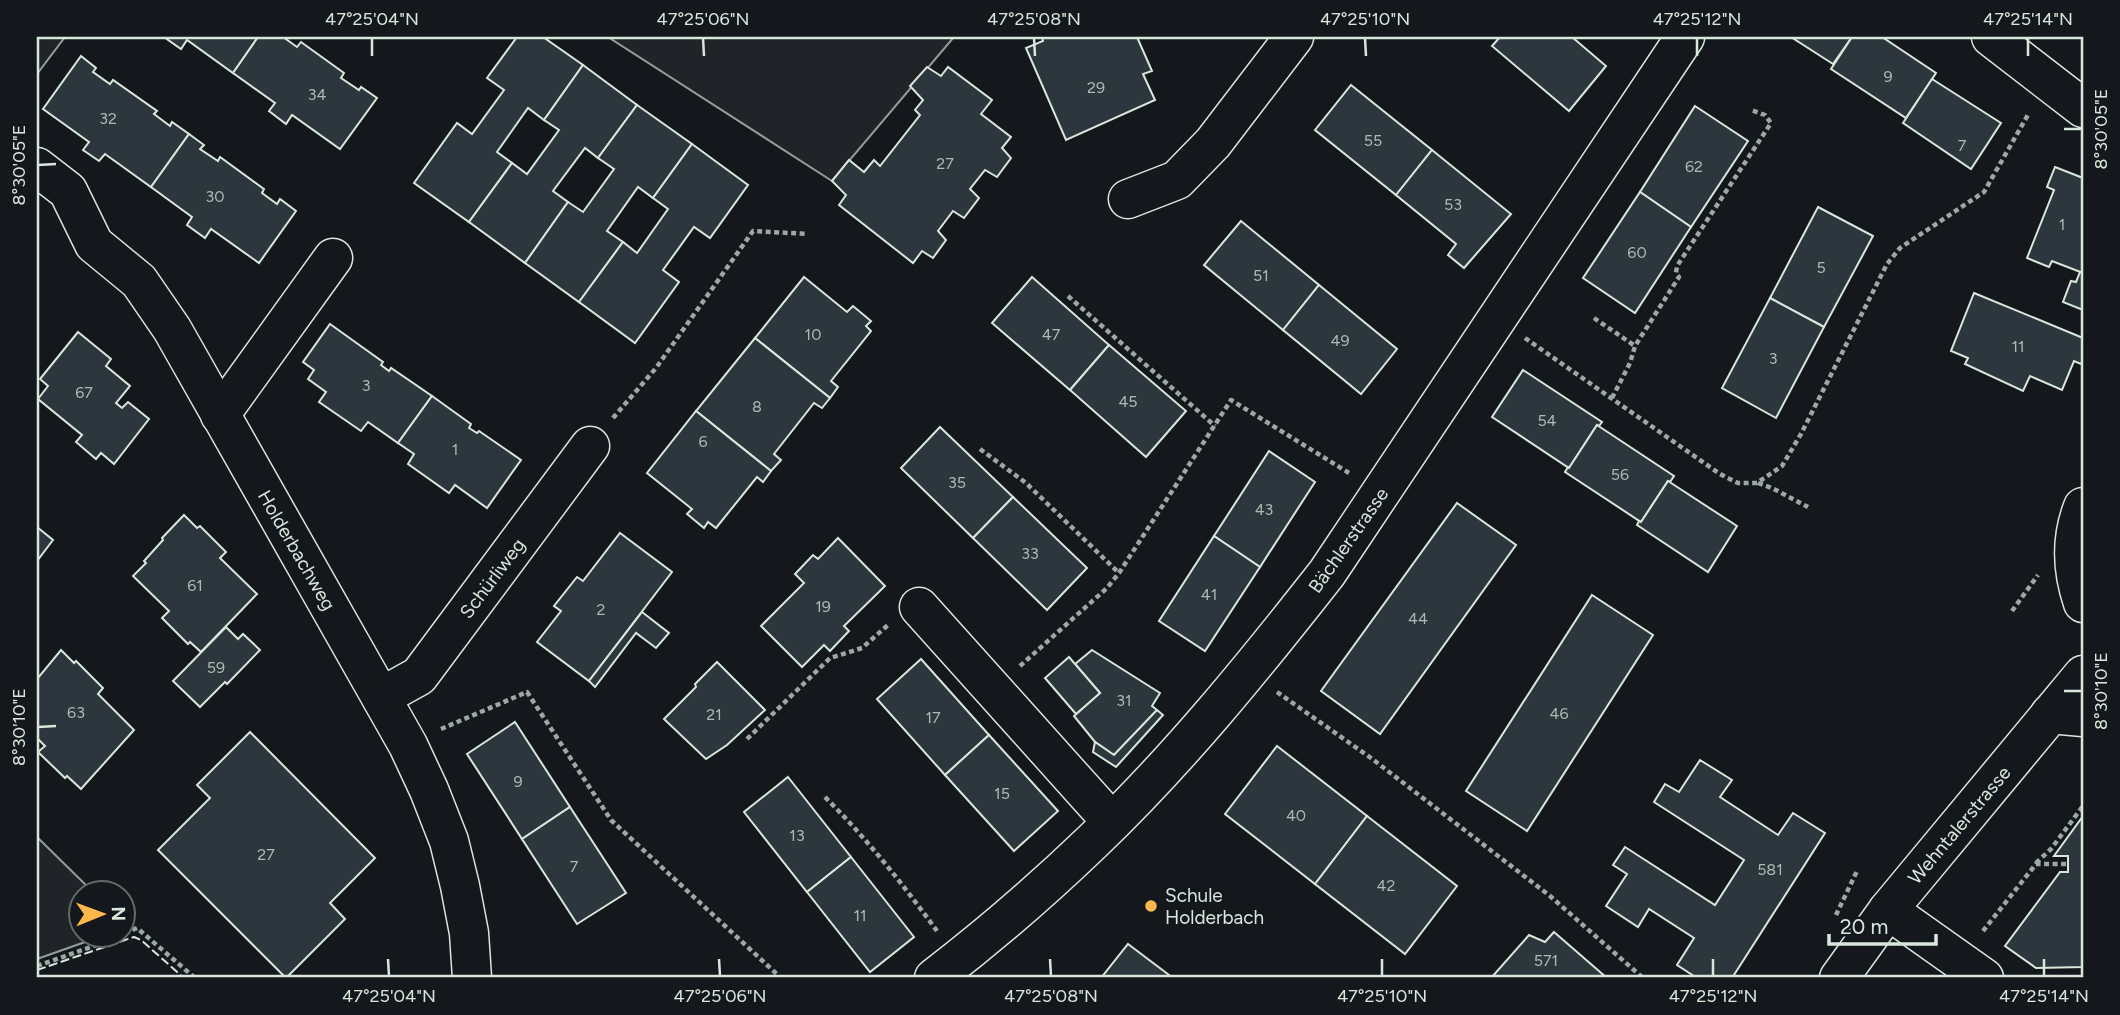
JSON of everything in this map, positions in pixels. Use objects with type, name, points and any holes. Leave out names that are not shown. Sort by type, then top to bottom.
[{"type":"street","points":[[1128,199],[1177,180],[1213,143],[1294,37]]},
{"type":"street","name":"Bächlerstrasse","points":[[934,978],[968,952],[1112,822],[1184,745],[1327,573],[1685,37]]},
{"type":"street","points":[[1991,37],[2083,108]]},
{"type":"street","name":"Holderbachweg","points":[[37,167],[68,191],[94,244],[139,281],[172,329],[408,745],[449,841],[469,933],[472,978]]},
{"type":"street","points":[[220,415],[333,258]]},
{"type":"street","name":"Schürliweg","points":[[381,697],[419,676],[590,446]]},
{"type":"street","points":[[2083,507],[2078,520],[2073,554],[2077,585],[2083,603]]},
{"type":"street","points":[[905,614],[1112,822]]},
{"type":"street","name":"Wehntalerstrasse","points":[[1839,978],[1888,910],[2067,716],[2083,675]]},
{"type":"street","points":[[1888,910],[1984,978]]},
{"type":"path","points":[[1612,398],[1630,363],[1635,346],[1679,277],[1676,273],[1677,267],[1771,123],[1765,115],[1751,110]]},
{"type":"path","points":[[1757,483],[1782,467],[1887,264],[1900,248],[1984,192],[2030,111]]},
{"type":"path","points":[[590,446],[656,368],[753,231],[808,234]]},
{"type":"path","points":[[1068,296],[1215,426]]},
{"type":"path","points":[[1594,318],[1635,346]]},
{"type":"path","points":[[1519,334],[1720,474],[1738,484],[1757,483],[1772,488],[1808,507]]},
{"type":"path","points":[[1017,669],[1107,588],[1119,573],[1231,400],[1349,473]]},
{"type":"path","points":[[980,449],[1026,483],[1119,573]]},
{"type":"path","points":[[747,739],[830,658],[862,648],[905,614]]},
{"type":"path","points":[[1271,687],[1371,758],[1539,888],[1643,978]]},
{"type":"path","points":[[439,730],[527,692],[611,820],[781,978]]},
{"type":"path","points":[[825,797],[869,842],[940,936]]},
{"type":"path","points":[[1981,933],[2083,806]]},
{"type":"path","points":[[2036,864],[2068,864]]},
{"type":"path","points":[[37,966],[108,942],[138,928],[195,978]]},
{"type":"shaded area","points":[[37,37],[65,37],[37,74]]},
{"type":"shaded area","points":[[608,37],[954,37],[832,181]]},
{"type":"shaded area","points":[[37,837],[79,878],[66,878],[66,948],[68,948],[37,959]]},
{"type":"building","points":[[164,37],[258,37],[233,73],[187,40],[181,49]]},
{"type":"building","points":[[258,37],[283,37],[297,47],[301,42],[344,73],[341,78],[377,98],[340,149],[292,115],[286,124],[269,111],[275,103],[233,73]]},
{"type":"building","points":[[517,37],[543,37],[583,65],[544,120],[528,108],[497,152],[512,163],[469,222],[414,183],[457,123],[472,134],[504,90],[487,78]]},
{"type":"building","points":[[1042,37],[1137,37],[1152,71],[1143,74],[1155,100],[1066,140],[1026,48],[1043,41]]},
{"type":"building","points":[[1500,37],[1572,37],[1606,66],[1569,111],[1492,46]]},
{"type":"building","points":[[1791,37],[1852,37],[1833,64]]},
{"type":"building","points":[[1852,37],[1882,37],[1936,73],[1906,118],[1831,69]]},
{"type":"building","points":[[81,56],[96,68],[93,72],[110,84],[113,80],[157,111],[154,114],[170,126],[172,122],[189,134],[151,187],[105,154],[99,161],[83,150],[89,142],[43,109]]},
{"type":"building","points":[[583,65],[637,105],[598,158],[585,148],[553,191],[568,202],[525,263],[469,222],[512,163],[527,174],[559,130],[544,120]]},
{"type":"building","points":[[927,67],[941,76],[948,67],[992,100],[981,114],[1011,137],[1002,148],[1011,158],[997,177],[985,170],[970,189],[979,198],[964,218],[953,211],[938,231],[946,240],[933,258],[922,251],[913,263],[839,205],[846,195],[832,181],[849,160],[864,172],[874,160],[880,166],[920,115],[915,110],[923,100],[910,86]]},
{"type":"building","points":[[1932,79],[2001,123],[1971,169],[1903,123]]},
{"type":"building","points":[[1351,85],[1432,150],[1396,195],[1315,130]]},
{"type":"building","points":[[637,105],[692,144],[653,198],[638,187],[607,231],[623,242],[579,302],[525,263],[568,202],[583,212],[614,169],[598,158]]},
{"type":"building","points":[[1695,106],[1748,141],[1691,227],[1640,192]]},
{"type":"building","points":[[189,134],[204,145],[200,149],[218,161],[220,157],[264,189],[262,193],[277,204],[280,199],[296,211],[259,263],[211,229],[205,238],[187,225],[192,217],[151,187]]},
{"type":"building","points":[[692,144],[748,185],[710,238],[694,227],[663,270],[679,282],[635,343],[579,302],[623,242],[637,253],[668,209],[653,198]]},
{"type":"building","points":[[1432,150],[1511,214],[1464,268],[1448,255],[1456,244],[1396,195]]},
{"type":"building","points":[[2055,167],[2083,178],[2083,273],[2052,261],[2049,267],[2027,258],[2054,190],[2047,187]]},
{"type":"building","points":[[1640,192],[1691,227],[1635,313],[1583,278]]},
{"type":"building","points":[[1818,207],[1873,236],[1824,327],[1770,298]]},
{"type":"building","points":[[1241,221],[1319,285],[1283,330],[1204,265]]},
{"type":"building","points":[[2080,272],[2083,273],[2083,310],[2063,302],[2071,281],[2076,282]]},
{"type":"building","points":[[804,277],[847,312],[853,306],[871,321],[866,326],[871,331],[831,381],[838,387],[830,398],[755,338]]},
{"type":"building","points":[[1032,277],[1109,345],[1070,390],[992,323]]},
{"type":"building","points":[[1319,285],[1397,349],[1361,394],[1283,330]]},
{"type":"building","points":[[1974,293],[2083,338],[2081,364],[2074,361],[2062,390],[2030,376],[2023,391],[1965,364],[1968,358],[1951,351]]},
{"type":"building","points":[[1770,298],[1824,327],[1776,418],[1722,388]]},
{"type":"building","points":[[330,324],[383,362],[381,365],[389,371],[391,368],[432,396],[398,443],[368,422],[361,431],[319,402],[326,392],[308,379],[314,370],[303,362]]},
{"type":"building","points":[[78,332],[111,359],[106,366],[130,386],[116,403],[122,408],[128,402],[149,419],[114,464],[101,453],[96,459],[76,442],[82,435],[38,399],[48,386],[40,379]]},
{"type":"building","points":[[755,338],[830,398],[822,408],[814,403],[774,454],[781,460],[771,471],[696,411]]},
{"type":"building","points":[[1109,345],[1186,411],[1146,457],[1070,390]]},
{"type":"building","points":[[1523,370],[1602,422],[1597,425],[1569,468],[1492,417]]},
{"type":"building","points":[[432,396],[471,424],[469,428],[477,433],[479,431],[521,460],[487,508],[455,485],[449,493],[408,464],[414,454],[398,443]]},
{"type":"building","points":[[696,411],[771,471],[763,482],[757,477],[716,528],[708,522],[704,528],[687,514],[692,509],[647,473]]},
{"type":"building","points":[[1597,425],[1674,476],[1641,522],[1565,472]]},
{"type":"building","points":[[940,427],[1013,497],[973,538],[901,468]]},
{"type":"building","points":[[1269,451],[1315,482],[1260,567],[1214,536]]},
{"type":"building","points":[[1668,481],[1737,526],[1708,572],[1637,525]]},
{"type":"building","points":[[1013,497],[1087,568],[1047,610],[973,538]]},
{"type":"building","points":[[1457,503],[1516,545],[1380,734],[1321,691]]},
{"type":"building","points":[[184,515],[197,528],[200,526],[226,552],[220,558],[257,594],[201,652],[190,642],[188,644],[162,618],[169,611],[133,576],[146,563],[144,561],[162,538]]},
{"type":"building","points":[[37,527],[53,540],[37,561]]},
{"type":"building","points":[[620,533],[672,572],[589,681],[537,642],[561,611],[554,606],[577,577],[583,581]]},
{"type":"building","points":[[1214,536],[1260,567],[1205,651],[1159,621]]},
{"type":"building","points":[[838,538],[885,586],[844,626],[849,631],[830,651],[824,645],[802,667],[761,626],[804,583],[795,574],[813,555],[818,559]]},
{"type":"building","points":[[1592,595],[1653,635],[1527,831],[1466,791]]},
{"type":"building","points":[[642,612],[669,633],[656,648],[636,633],[595,687],[589,681]]},
{"type":"building","points":[[226,627],[238,639],[243,634],[260,650],[200,707],[173,681]]},
{"type":"building","points":[[61,650],[103,688],[98,694],[134,730],[81,789],[38,752],[45,746],[37,738],[37,679]]},
{"type":"building","points":[[1092,650],[1160,693],[1152,706],[1157,710],[1114,755],[1095,742],[1074,716],[1100,693],[1075,664]]},
{"type":"building","points":[[1069,657],[1100,693],[1076,714],[1045,678]]},
{"type":"building","points":[[921,659],[989,735],[945,775],[877,699]]},
{"type":"building","points":[[717,662],[765,710],[727,745],[706,759],[664,719]]},
{"type":"building","points":[[1157,710],[1163,715],[1116,767],[1093,752],[1095,742],[1114,755]]},
{"type":"building","points":[[515,722],[570,807],[522,839],[467,754]]},
{"type":"building","points":[[250,732],[375,858],[330,903],[345,919],[286,978],[158,850],[210,798],[197,785]]},
{"type":"building","points":[[989,735],[1058,811],[1014,851],[945,775]]},
{"type":"building","points":[[1277,746],[1367,816],[1315,884],[1225,814]]},
{"type":"building","points":[[1700,760],[1732,780],[1720,797],[1778,835],[1793,813],[1825,833],[1732,978],[1697,978],[1677,965],[1694,938],[1649,909],[1638,927],[1606,906],[1627,874],[1613,865],[1625,847],[1715,905],[1744,860],[1654,802],[1665,784],[1679,792]]},
{"type":"building","points":[[788,777],[851,857],[807,892],[744,812]]},
{"type":"building","points":[[570,807],[626,893],[577,924],[522,839]]},
{"type":"building","points":[[1367,816],[1457,886],[1405,954],[1315,884]]},
{"type":"building","points":[[2083,816],[2083,967],[2036,968],[2005,946],[2060,872],[2068,872],[2068,856],[2054,856]]},
{"type":"building","points":[[851,857],[914,937],[870,972],[807,892]]},
{"type":"building","points":[[1554,932],[1607,978],[1491,978],[1529,935],[1545,942]]},
{"type":"building","points":[[1128,944],[1173,978],[1101,978]]},
{"type":"fence","points":[[37,970],[134,937],[141,940],[184,978]]},
{"type":"place","name":"Schule Holderbach","points":[[1151,906]]}]
